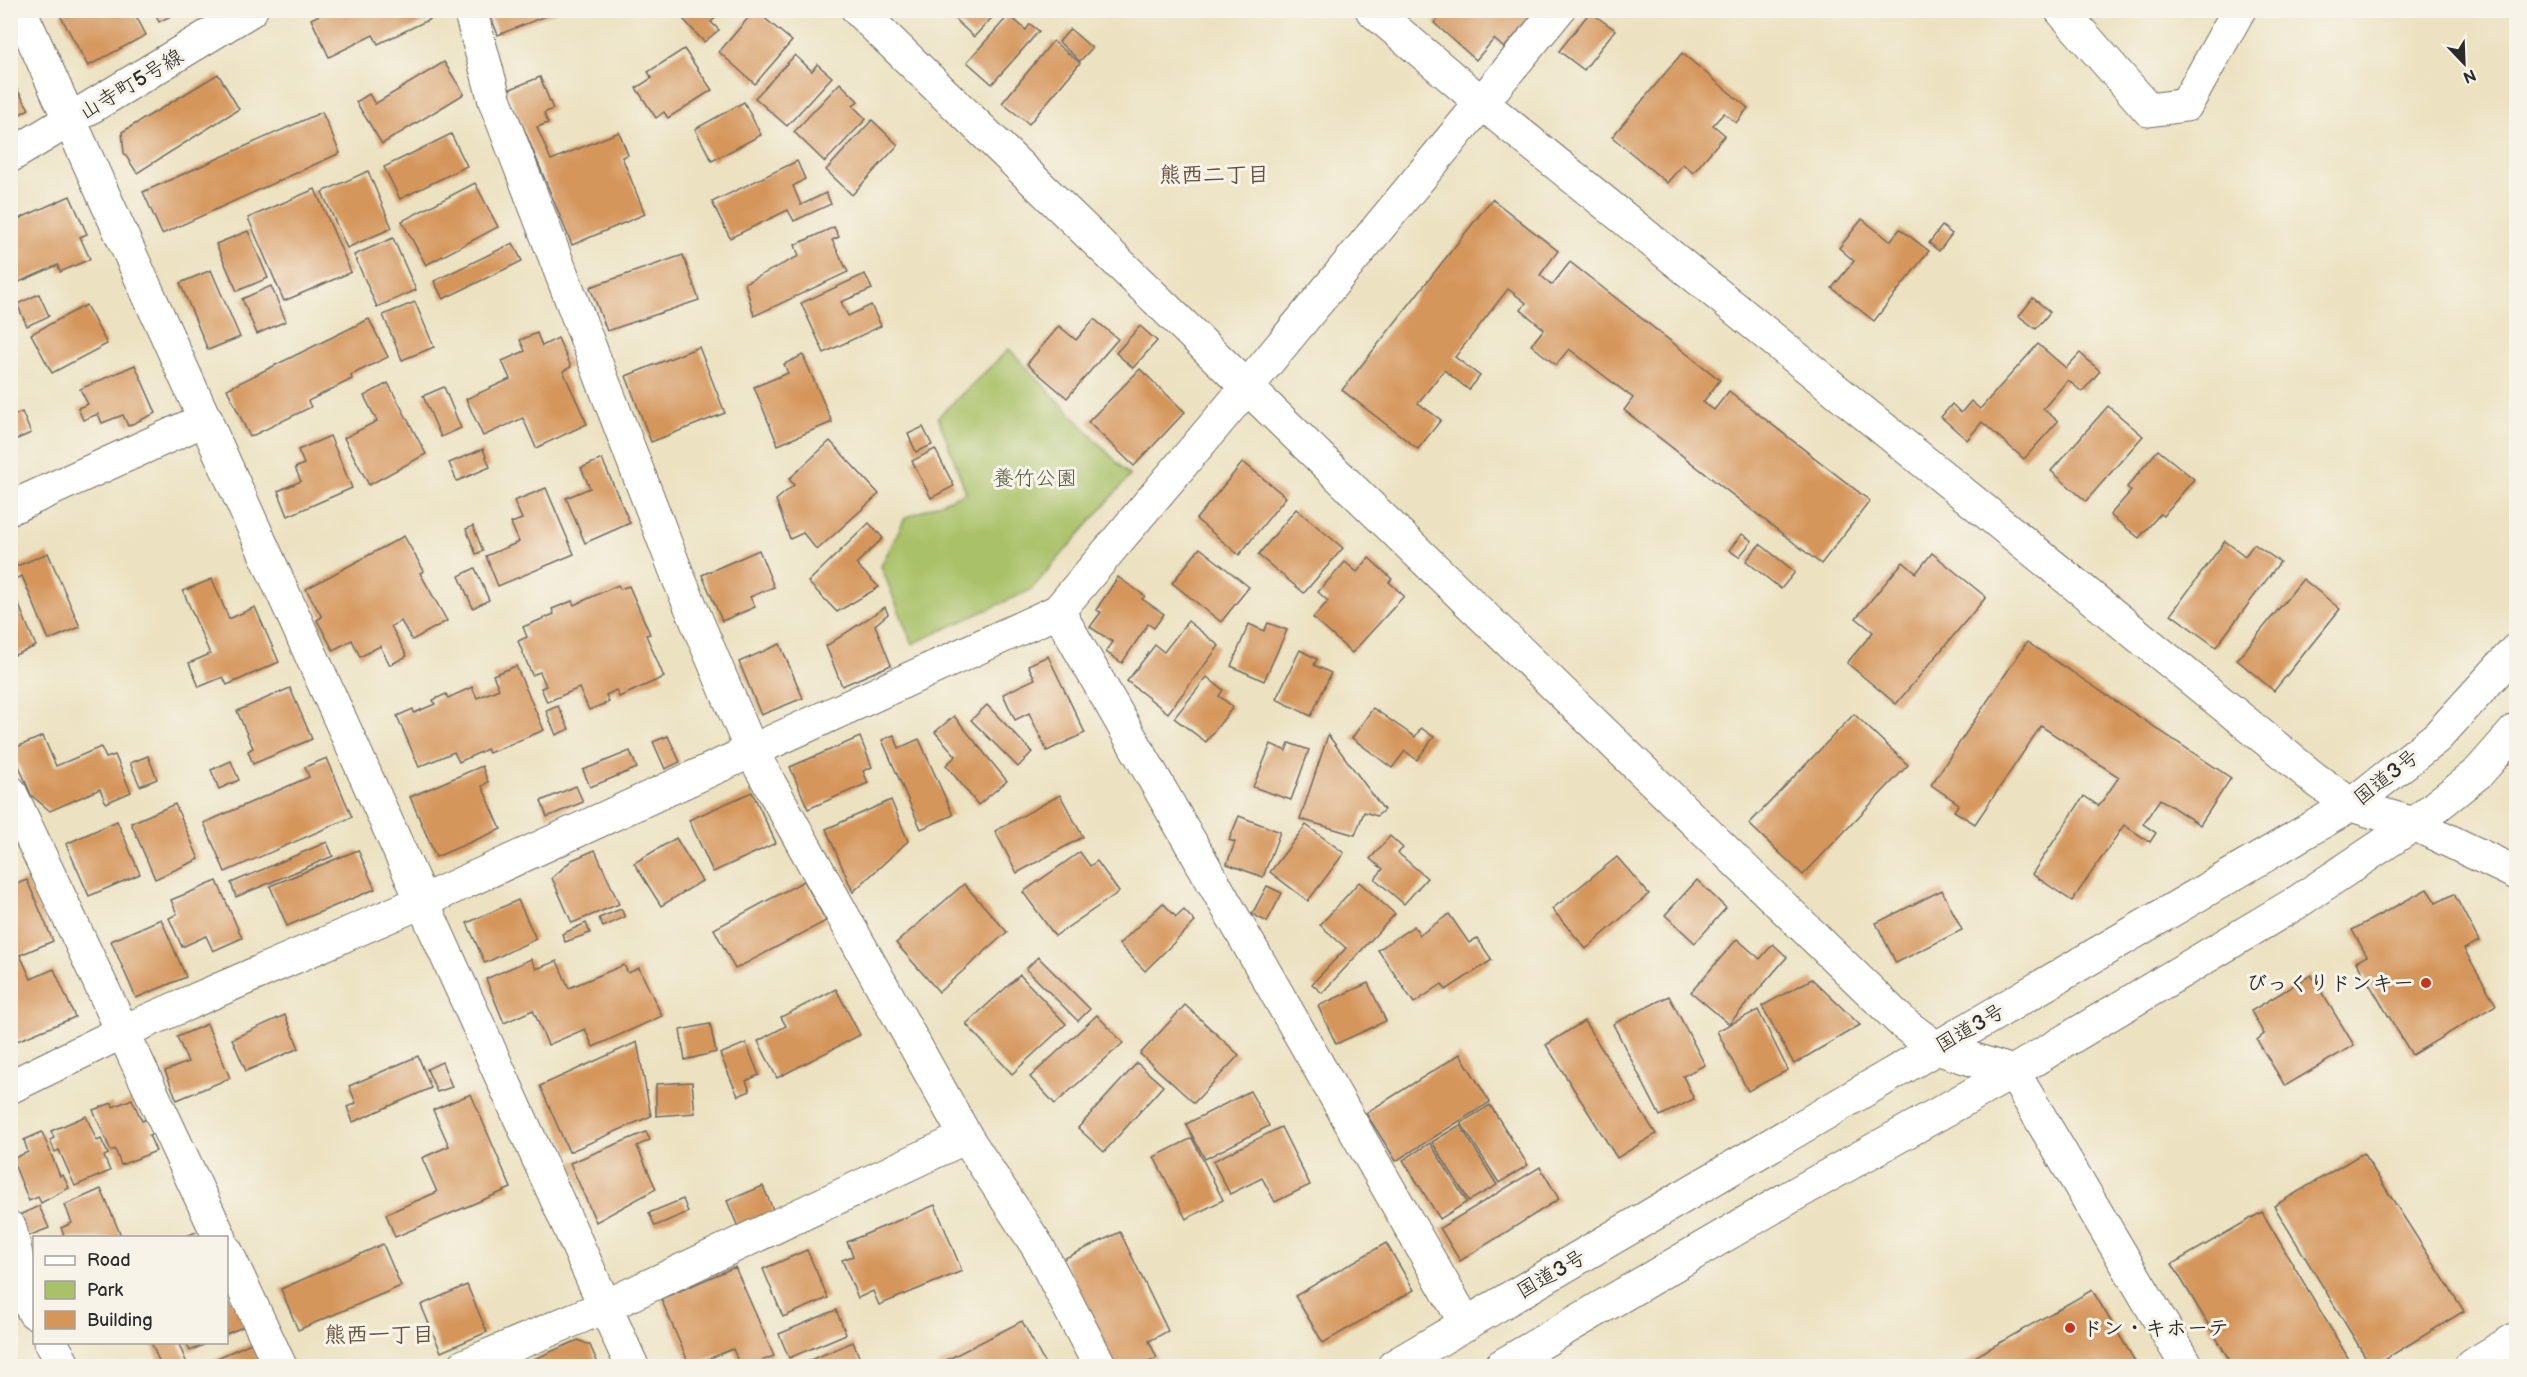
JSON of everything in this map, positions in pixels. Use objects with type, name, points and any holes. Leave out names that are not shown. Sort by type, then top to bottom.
[{"type":"main road","points":[[20,10],[632,1366]]},
{"type":"main road","name":"山寺町5号線","points":[[10,156],[251,10]]},
{"type":"main road","points":[[470,10],[499,112],[679,579],[752,752],[966,1137],[1038,1247],[1100,1366]]},
{"type":"main road","points":[[858,10],[1905,1024],[1936,1048],[2013,1072],[2187,1366]]},
{"type":"main road","points":[[1372,10],[1482,103],[2306,772],[2351,805],[2414,824],[2517,873]]},
{"type":"main road","points":[[10,1087],[124,1030],[421,902],[1058,611],[1247,387],[1558,10]]},
{"type":"main road","points":[[2061,10],[2149,110],[2186,105],[2239,10]]},
{"type":"main road","points":[[10,508],[206,419]]},
{"type":"main road","points":[[1058,611],[1466,1324]]},
{"type":"main road","name":"国道3号","points":[[1394,1366],[2351,805],[2437,737],[2517,650]]},
{"type":"main road","points":[[1501,1366],[1797,1193],[2013,1072],[2296,903],[2414,824],[2479,772],[2517,729]]},
{"type":"main road","points":[[10,792],[219,1236]]},
{"type":"main road","points":[[464,1366],[606,1306],[966,1137]]},
{"type":"main road","points":[[10,1228],[25,1295],[33,1310]]},
{"type":"main road","points":[[228,1255],[280,1366]]},
{"type":"main road","points":[[2470,1366],[2517,1339]]},
{"type":"main road","points":[[52,1344],[64,1366]]},
{"type":"green space","name":"養竹公園","points":[[1009,349],[1130,476],[1031,590],[912,644],[881,566],[905,518],[966,492],[938,417]]},
{"type":"building","points":[[69,10],[133,10],[146,35],[88,66],[60,15]]},
{"type":"building","points":[[154,10],[182,10],[159,22]]},
{"type":"building","points":[[329,10],[349,10],[351,14],[358,10],[439,10],[441,14],[378,44],[373,35],[329,57],[311,19]]},
{"type":"building","points":[[488,10],[558,10],[558,11],[498,35]]},
{"type":"building","points":[[675,10],[724,10],[711,22],[719,30],[704,42]]},
{"type":"building","points":[[755,10],[792,41],[755,84],[719,52]]},
{"type":"building","points":[[945,10],[999,10],[974,37]]},
{"type":"building","points":[[1445,10],[1528,10],[1533,15],[1504,48],[1494,39],[1476,60],[1434,23]]},
{"type":"building","points":[[1590,12],[1615,30],[1584,70],[1559,51]]},
{"type":"building","points":[[1009,15],[1026,30],[1030,24],[1039,31],[992,84],[967,62]]},
{"type":"building","points":[[1070,29],[1092,48],[1080,61],[1059,42]]},
{"type":"building","points":[[1053,41],[1080,63],[1029,124],[1002,103]]},
{"type":"building","points":[[684,49],[712,90],[668,118],[664,112],[656,118],[636,88],[652,78],[648,72]]},
{"type":"building","points":[[1682,53],[1748,108],[1736,123],[1724,113],[1713,125],[1725,135],[1693,173],[1683,164],[1667,183],[1612,137]]},
{"type":"building","points":[[795,55],[812,71],[817,64],[832,77],[787,126],[755,98]]},
{"type":"building","points":[[444,62],[464,94],[382,144],[356,102],[369,94],[375,104]]},
{"type":"building","points":[[218,74],[239,109],[137,173],[124,153],[122,132]]},
{"type":"building","points":[[540,77],[553,109],[544,113],[548,123],[537,127],[551,160],[619,132],[628,155],[622,157],[645,214],[572,245],[508,90]]},
{"type":"building","points":[[10,78],[29,109],[10,120]]},
{"type":"building","points":[[840,83],[858,101],[853,106],[866,119],[825,162],[794,132]]},
{"type":"building","points":[[744,102],[761,135],[712,161],[695,129]]},
{"type":"building","points":[[322,112],[340,153],[162,234],[143,192]]},
{"type":"building","points":[[872,120],[898,145],[852,195],[826,170]]},
{"type":"building","points":[[451,134],[467,166],[400,199],[384,167]]},
{"type":"building","points":[[797,161],[805,179],[793,186],[801,205],[826,193],[831,204],[794,221],[788,210],[730,238],[712,202]]},
{"type":"building","points":[[368,171],[392,228],[347,248],[322,192]]},
{"type":"building","points":[[475,183],[498,227],[426,265],[402,221]]},
{"type":"building","points":[[315,189],[351,272],[284,301],[248,218]]},
{"type":"building","points":[[70,196],[87,234],[80,237],[90,259],[60,272],[58,265],[10,286],[10,216],[13,215],[16,220]]},
{"type":"building","points":[[1492,199],[1558,251],[1540,275],[1552,285],[1570,262],[1720,380],[1703,402],[1714,410],[1729,391],[1870,501],[1821,564],[1624,410],[1633,398],[1569,349],[1556,365],[1531,345],[1544,329],[1521,310],[1526,303],[1508,289],[1455,357],[1480,376],[1469,390],[1444,370],[1418,403],[1441,420],[1418,449],[1342,390]]},
{"type":"building","points":[[1862,219],[1890,241],[1900,229],[1929,251],[1874,321],[1832,288],[1854,261],[1839,248]]},
{"type":"building","points":[[1942,226],[1952,234],[1939,251],[1929,243]]},
{"type":"building","points":[[834,227],[839,237],[832,240],[848,272],[754,316],[745,283],[799,256],[795,245]]},
{"type":"building","points":[[248,231],[268,278],[237,291],[216,244]]},
{"type":"building","points":[[393,238],[416,290],[377,307],[354,255]]},
{"type":"building","points":[[513,243],[522,261],[443,299],[434,281]]},
{"type":"building","points":[[683,255],[699,300],[607,331],[590,287]]},
{"type":"building","points":[[211,270],[240,337],[208,350],[180,283]]},
{"type":"building","points":[[865,274],[872,289],[841,302],[848,316],[871,305],[881,326],[824,353],[801,303]]},
{"type":"building","points":[[271,286],[286,321],[257,334],[242,299]]},
{"type":"building","points":[[39,294],[49,316],[27,326],[17,304]]},
{"type":"building","points":[[2033,298],[2050,312],[2036,329],[2019,316]]},
{"type":"building","points":[[415,302],[434,347],[402,360],[383,315]]},
{"type":"building","points":[[86,305],[107,344],[52,373],[31,334]]},
{"type":"building","points":[[369,319],[388,357],[351,375],[352,379],[308,401],[311,407],[250,437],[227,389]]},
{"type":"building","points":[[1094,319],[1118,339],[1067,398],[1027,364],[1059,326],[1076,340]]},
{"type":"building","points":[[1140,326],[1157,341],[1133,368],[1116,353]]},
{"type":"building","points":[[537,333],[542,346],[558,338],[571,367],[563,371],[587,424],[536,448],[523,418],[483,436],[466,399],[510,379],[502,361],[525,351],[520,340]]},
{"type":"building","points":[[2038,344],[2066,368],[2080,353],[2100,371],[2082,392],[2068,380],[2043,409],[2058,421],[2024,459],[1982,422],[1967,440],[1941,417],[1952,404],[1961,413],[1971,401],[1980,409]]},
{"type":"building","points":[[699,347],[725,413],[651,442],[626,376]]},
{"type":"building","points":[[803,355],[832,422],[778,445],[754,387],[788,373],[784,364]]},
{"type":"building","points":[[135,365],[156,413],[128,426],[123,415],[102,423],[98,414],[83,420],[78,408],[88,404],[80,389]]},
{"type":"building","points":[[1140,369],[1185,412],[1134,466],[1088,422]]},
{"type":"building","points":[[388,383],[426,454],[369,485],[344,438],[377,421],[364,396]]},
{"type":"building","points":[[444,387],[461,428],[441,437],[423,396]]},
{"type":"building","points":[[2108,406],[2143,436],[2086,501],[2051,471]]},
{"type":"building","points":[[22,412],[31,433],[10,442],[10,417]]},
{"type":"building","points":[[923,427],[932,445],[916,452],[908,434]]},
{"type":"building","points":[[330,436],[352,488],[288,516],[278,491],[301,481],[295,468],[304,464],[298,450]]},
{"type":"building","points":[[830,441],[879,494],[817,550],[803,533],[790,539],[776,500],[794,485],[789,479]]},
{"type":"building","points":[[483,449],[490,467],[457,481],[449,463]]},
{"type":"building","points":[[935,449],[954,486],[931,498],[912,461]]},
{"type":"building","points":[[2158,450],[2194,479],[2163,516],[2160,514],[2139,538],[2110,515],[2131,491],[2127,487]]},
{"type":"building","points":[[602,459],[630,523],[585,543],[566,498],[590,488],[581,468]]},
{"type":"building","points":[[1243,462],[1286,497],[1239,555],[1196,519]]},
{"type":"building","points":[[546,488],[574,554],[498,586],[486,556],[519,542],[511,523],[522,519],[514,501]]},
{"type":"building","points":[[1296,509],[1343,548],[1304,593],[1258,555]]},
{"type":"building","points":[[869,523],[883,538],[856,564],[879,587],[837,612],[808,582]]},
{"type":"building","points":[[473,526],[483,551],[476,554],[466,529]]},
{"type":"building","points":[[1742,534],[1752,541],[1739,557],[1729,550]]},
{"type":"building","points":[[404,536],[424,571],[420,573],[447,621],[412,640],[401,621],[391,626],[407,656],[390,665],[380,646],[360,657],[352,640],[333,650],[317,620],[322,617],[306,589]]},
{"type":"building","points":[[2225,541],[2245,556],[2254,544],[2280,562],[2216,647],[2171,614]]},
{"type":"building","points":[[1760,544],[1795,572],[1781,589],[1746,561]]},
{"type":"building","points":[[1200,548],[1249,587],[1221,622],[1172,583]]},
{"type":"building","points":[[759,550],[774,587],[750,597],[755,607],[722,621],[702,575]]},
{"type":"building","points":[[48,553],[80,627],[49,640],[22,576],[12,580],[10,578],[10,569]]},
{"type":"building","points":[[1932,553],[1986,597],[1896,704],[1847,663],[1873,632],[1856,618],[1903,562],[1916,573]]},
{"type":"building","points":[[1369,558],[1392,579],[1389,582],[1404,596],[1352,653],[1313,618],[1328,601],[1318,592],[1345,562],[1357,572]]},
{"type":"building","points":[[475,568],[489,600],[473,608],[459,576]]},
{"type":"building","points":[[1118,577],[1145,596],[1142,599],[1164,614],[1154,628],[1148,624],[1122,663],[1106,652],[1113,642],[1090,627],[1101,612],[1096,610]]},
{"type":"building","points":[[212,579],[229,619],[255,607],[279,662],[227,685],[223,677],[199,687],[189,663],[210,654],[183,591]]},
{"type":"building","points":[[2303,579],[2340,609],[2274,691],[2237,660]]},
{"type":"building","points":[[618,585],[620,589],[629,586],[650,634],[646,635],[664,677],[619,697],[616,690],[606,695],[609,702],[589,710],[579,688],[547,702],[541,688],[546,686],[540,672],[532,675],[518,641],[527,637],[523,627],[554,614],[552,609],[572,601],[574,605]]},
{"type":"building","points":[[13,591],[36,646],[10,657],[10,592]]},
{"type":"building","points":[[885,607],[888,614],[875,625],[891,665],[842,686],[826,646]]},
{"type":"building","points":[[1188,621],[1219,646],[1168,713],[1127,681],[1155,645],[1164,652]]},
{"type":"building","points":[[1268,623],[1287,630],[1264,681],[1231,666],[1249,624],[1264,631]]},
{"type":"building","points":[[2027,642],[2231,778],[2200,825],[2160,799],[2143,824],[2156,833],[2150,842],[2124,825],[2072,901],[2032,874],[2084,796],[2099,806],[2119,777],[2041,726],[1975,824],[1954,811],[1959,804],[1931,785]]},
{"type":"building","points":[[780,644],[803,698],[761,715],[739,662]]},
{"type":"building","points":[[1300,650],[1317,659],[1314,665],[1331,673],[1311,716],[1276,699]]},
{"type":"building","points":[[1048,656],[1085,733],[1047,751],[1029,713],[1015,720],[1003,694],[1035,679],[1028,665]]},
{"type":"building","points":[[516,666],[544,730],[489,753],[487,749],[459,762],[454,752],[419,767],[397,716],[413,709],[414,713],[435,704],[433,700],[446,694],[448,698],[472,687],[477,698],[499,689],[493,675]]},
{"type":"building","points":[[1207,677],[1223,690],[1219,696],[1233,707],[1206,742],[1174,718]]},
{"type":"building","points":[[290,688],[312,739],[253,764],[248,751],[253,748],[237,711]]},
{"type":"building","points":[[987,705],[1032,752],[1018,767],[971,720]]},
{"type":"building","points":[[558,706],[569,729],[556,735],[546,711]]},
{"type":"building","points":[[1373,708],[1415,737],[1421,728],[1434,737],[1417,760],[1405,751],[1392,768],[1352,738]]},
{"type":"building","points":[[1854,714],[1908,765],[1803,875],[1749,824]]},
{"type":"building","points":[[954,716],[1007,781],[978,805],[946,765],[956,756],[935,732]]},
{"type":"building","points":[[894,735],[899,748],[919,739],[953,815],[921,829],[882,740]]},
{"type":"building","points":[[1328,735],[1384,810],[1377,816],[1364,812],[1355,835],[1300,819]]},
{"type":"building","points":[[43,736],[56,766],[101,747],[106,758],[115,755],[131,792],[106,803],[100,789],[50,811],[31,795],[12,749]]},
{"type":"building","points":[[668,736],[680,762],[665,769],[653,742]]},
{"type":"building","points":[[860,737],[872,767],[863,771],[868,783],[808,809],[790,767]]},
{"type":"building","points":[[1289,743],[1309,750],[1291,800],[1253,787],[1271,744],[1286,751]]},
{"type":"building","points":[[630,751],[637,768],[590,787],[583,770]]},
{"type":"building","points":[[148,756],[157,779],[140,786],[130,763]]},
{"type":"building","points":[[327,758],[352,817],[225,872],[204,823],[309,777],[305,767]]},
{"type":"building","points":[[231,761],[239,780],[219,789],[211,770]]},
{"type":"building","points":[[482,766],[488,782],[482,786],[501,829],[436,857],[410,797]]},
{"type":"building","points":[[576,786],[583,802],[547,817],[541,801]]},
{"type":"building","points":[[752,792],[776,843],[713,872],[689,820]]},
{"type":"building","points":[[1060,795],[1083,837],[1017,873],[995,831]]},
{"type":"building","points":[[891,800],[908,841],[853,892],[826,829]]},
{"type":"building","points":[[175,804],[199,859],[155,879],[131,823]]},
{"type":"building","points":[[1239,816],[1280,832],[1263,877],[1227,864],[1235,842],[1229,840]]},
{"type":"building","points":[[117,821],[140,874],[89,896],[66,844]]},
{"type":"building","points":[[1306,825],[1344,853],[1308,901],[1270,872]]},
{"type":"building","points":[[1390,836],[1403,848],[1398,853],[1427,878],[1404,904],[1375,879],[1383,869],[1370,859]]},
{"type":"building","points":[[676,838],[702,881],[661,906],[634,863]]},
{"type":"building","points":[[327,842],[333,856],[236,897],[231,883]]},
{"type":"building","points":[[358,850],[375,889],[287,926],[270,886]]},
{"type":"building","points":[[595,850],[619,904],[572,923],[552,878],[572,860]]},
{"type":"building","points":[[1080,852],[1090,866],[1097,861],[1119,892],[1055,936],[1023,892]]},
{"type":"building","points":[[1617,857],[1649,894],[1586,949],[1552,909]]},
{"type":"building","points":[[27,880],[53,941],[20,955],[31,979],[54,969],[75,1017],[10,1044],[10,886]]},
{"type":"building","points":[[1697,880],[1726,908],[1695,943],[1665,915]]},
{"type":"building","points":[[217,881],[242,938],[213,951],[206,936],[182,947],[169,918],[177,914],[171,900]]},
{"type":"building","points":[[804,881],[826,921],[735,969],[714,929]]},
{"type":"building","points":[[1359,882],[1395,914],[1322,993],[1312,984],[1346,948],[1320,925]]},
{"type":"building","points":[[964,884],[1007,932],[939,992],[896,943]]},
{"type":"building","points":[[1267,886],[1282,893],[1267,922],[1252,914]]},
{"type":"building","name":"びっくりドンキー","points":[[2427,889],[2436,903],[2454,894],[2479,941],[2464,949],[2496,1005],[2412,1055],[2356,962],[2367,956],[2352,930]]},
{"type":"building","points":[[1942,890],[1962,930],[1896,963],[1876,923]]},
{"type":"building","points":[[518,900],[536,939],[485,963],[467,923]]},
{"type":"building","points":[[1163,903],[1176,917],[1184,910],[1195,922],[1145,971],[1119,944]]},
{"type":"building","points":[[621,909],[625,917],[603,927],[599,918]]},
{"type":"building","points":[[1449,914],[1469,943],[1477,938],[1492,960],[1446,990],[1442,984],[1414,1003],[1378,950],[1414,926],[1420,935]]},
{"type":"building","points":[[161,919],[186,977],[136,998],[111,941]]},
{"type":"building","points":[[586,923],[590,933],[565,942],[562,934]]},
{"type":"building","points":[[1737,939],[1760,959],[1773,944],[1787,957],[1729,1024],[1691,992]]},
{"type":"building","points":[[1038,957],[1090,1009],[1078,1021],[1026,969]]},
{"type":"building","points":[[531,959],[536,969],[557,961],[569,988],[624,965],[628,973],[639,968],[662,1016],[593,1047],[585,1029],[548,1045],[533,1010],[504,1023],[486,979]]},
{"type":"building","points":[[1020,975],[1066,1024],[1012,1074],[966,1024]]},
{"type":"building","points":[[2311,975],[2354,1045],[2285,1086],[2257,1040],[2264,1034],[2251,1011]]},
{"type":"building","points":[[1812,979],[1860,1025],[1794,1064],[1762,1006]]},
{"type":"building","points":[[1368,983],[1386,1021],[1336,1044],[1318,1006]]},
{"type":"building","points":[[836,989],[860,1035],[777,1078],[758,1041],[786,1026],[781,1017]]},
{"type":"building","points":[[1669,996],[1705,1065],[1683,1076],[1694,1099],[1660,1116],[1613,1024]]},
{"type":"building","points":[[1185,1005],[1239,1055],[1194,1103],[1140,1054]]},
{"type":"building","points":[[1758,1010],[1788,1070],[1748,1091],[1717,1031]]},
{"type":"building","points":[[285,1015],[299,1048],[246,1071],[232,1039]]},
{"type":"building","points":[[1097,1015],[1123,1043],[1055,1104],[1030,1077]]},
{"type":"building","points":[[1584,1021],[1656,1134],[1617,1158],[1546,1045]]},
{"type":"building","points":[[207,1024],[230,1078],[177,1100],[165,1071],[188,1062],[177,1037]]},
{"type":"building","points":[[710,1024],[716,1052],[685,1060],[680,1030]]},
{"type":"building","points":[[637,1042],[651,1116],[569,1152],[540,1086]]},
{"type":"building","points":[[746,1043],[759,1075],[746,1081],[750,1091],[738,1096],[720,1054]]},
{"type":"building","points":[[1460,1054],[1490,1102],[1396,1161],[1366,1113]]},
{"type":"building","points":[[418,1056],[431,1088],[353,1122],[347,1107],[356,1103],[349,1086]]},
{"type":"building","points":[[442,1062],[452,1087],[437,1092],[427,1069]]},
{"type":"building","points":[[1137,1063],[1163,1086],[1104,1152],[1078,1128]]},
{"type":"building","points":[[692,1082],[695,1113],[656,1116],[656,1084]]},
{"type":"building","points":[[1250,1091],[1269,1126],[1205,1159],[1186,1124]]},
{"type":"building","points":[[471,1094],[511,1188],[395,1237],[386,1214],[437,1192],[422,1158],[449,1146],[433,1110]]},
{"type":"building","points":[[132,1099],[142,1121],[147,1119],[153,1133],[149,1135],[156,1151],[121,1165],[115,1149],[111,1151],[93,1110],[112,1103],[113,1107]]},
{"type":"building","points":[[1490,1105],[1528,1165],[1499,1183],[1461,1123]]},
{"type":"building","points":[[86,1116],[97,1141],[101,1139],[108,1154],[104,1156],[110,1171],[75,1186],[59,1150],[55,1152],[50,1140],[54,1138],[51,1131]]},
{"type":"building","points":[[1460,1125],[1497,1185],[1469,1201],[1432,1142]]},
{"type":"building","points":[[1281,1127],[1310,1185],[1275,1202],[1262,1178],[1230,1194],[1213,1161]]},
{"type":"building","points":[[42,1132],[60,1176],[63,1175],[69,1188],[41,1203],[38,1197],[29,1201],[12,1159],[28,1152],[24,1140]]},
{"type":"building","points":[[646,1132],[650,1140],[637,1146],[656,1189],[596,1222],[570,1163]]},
{"type":"building","points":[[1192,1138],[1223,1200],[1186,1219],[1154,1157]]},
{"type":"building","points":[[1430,1143],[1467,1202],[1440,1219],[1403,1160]]},
{"type":"building","points":[[2363,1153],[2464,1311],[2374,1366],[2371,1366],[2274,1206]]},
{"type":"building","points":[[1540,1167],[1559,1199],[1460,1261],[1440,1228]]},
{"type":"building","points":[[763,1186],[774,1212],[738,1227],[727,1201]]},
{"type":"building","points":[[101,1189],[121,1236],[64,1236],[61,1228],[72,1223],[65,1205]]},
{"type":"building","points":[[683,1199],[688,1212],[655,1226],[649,1213]]},
{"type":"building","points":[[935,1205],[962,1271],[879,1305],[873,1291],[858,1298],[842,1260],[853,1256],[847,1242]]},
{"type":"building","points":[[39,1206],[49,1228],[28,1236],[19,1215]]},
{"type":"building","points":[[2262,1212],[2353,1366],[2233,1366],[2172,1264]]},
{"type":"building","points":[[200,1230],[203,1236],[187,1236]]},
{"type":"building","points":[[1120,1232],[1168,1331],[1149,1341],[1157,1358],[1140,1366],[1115,1366],[1063,1259]]},
{"type":"building","points":[[1386,1243],[1414,1290],[1323,1343],[1295,1296]]},
{"type":"building","points":[[383,1244],[401,1286],[298,1330],[281,1289]]},
{"type":"building","points":[[807,1250],[828,1298],[783,1317],[763,1269]]},
{"type":"building","points":[[735,1267],[774,1356],[748,1366],[740,1366],[733,1349],[690,1366],[661,1299]]},
{"type":"building","points":[[467,1285],[487,1332],[441,1352],[421,1305]]},
{"type":"building","name":"ドン・キホーテ","points":[[2092,1290],[2138,1366],[1959,1366]]},
{"type":"building","points":[[228,1291],[245,1326],[228,1333]]},
{"type":"building","points":[[836,1310],[846,1334],[789,1358],[779,1334]]},
{"type":"building","points":[[1022,1321],[1046,1366],[935,1366]]},
{"type":"building","points":[[578,1340],[590,1345],[599,1366],[518,1366]]},
{"type":"building","points":[[853,1342],[863,1366],[797,1366]]},
{"type":"building","points":[[251,1343],[261,1366],[207,1366],[206,1363]]},
{"type":"building","points":[[152,1344],[179,1344],[188,1366],[161,1366]]},
{"type":"building","points":[[187,1344],[205,1344],[190,1351]]},
{"type":"place","name":"びっくりドンキー","points":[[2426,983]]},
{"type":"place","name":"ドン・キホーテ","points":[[2070,1328]]},
{"type":"district","name":"熊西二丁目","points":[[1214,174]]},
{"type":"district","name":"熊西一丁目","points":[[379,1334]]}]
